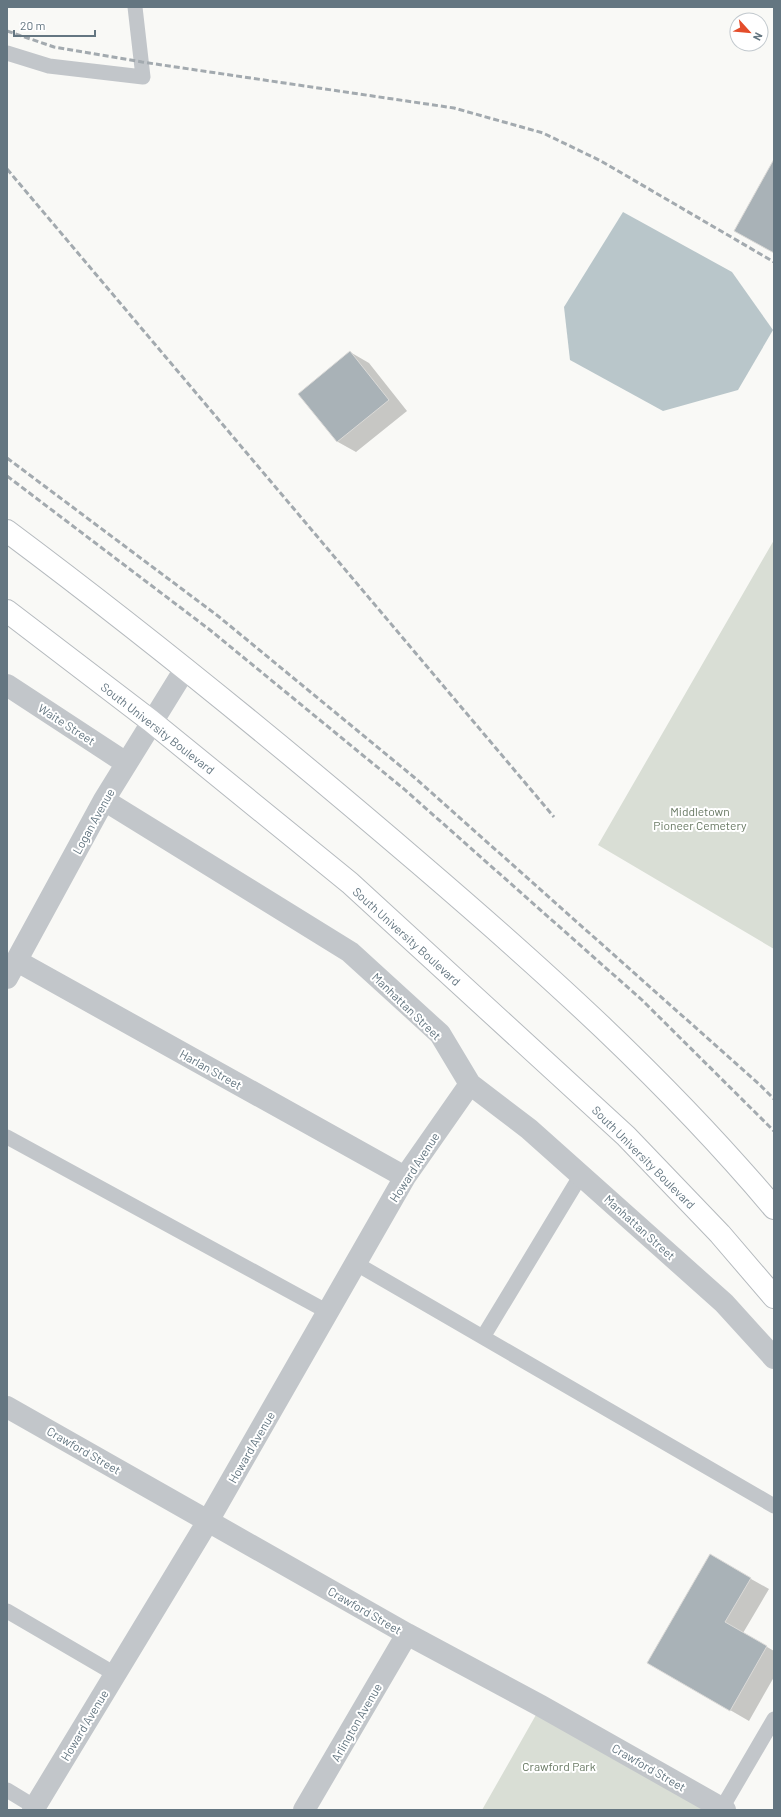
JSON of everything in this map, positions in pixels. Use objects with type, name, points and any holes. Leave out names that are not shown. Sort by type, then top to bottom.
[{"type":"main road","points":[[7,531],[102,602],[185,668],[358,810],[515,946],[587,1012],[658,1082],[736,1162],[774,1208]]},
{"type":"main road","name":"South University Boulevard","points":[[7,611],[151,721],[350,883],[620,1131],[720,1234],[774,1297]]},
{"type":"main road","points":[[736,1162],[774,1186]]},
{"type":"street","name":"Logan Avenue","points":[[12,969],[104,800],[151,721],[185,668]]},
{"type":"street","name":"Waite Street","points":[[7,685],[126,763]]},
{"type":"street","name":"Manhattan Street","points":[[104,800],[350,952],[440,1034],[470,1084],[529,1129],[724,1302],[774,1358]]},
{"type":"street","name":"Harlan Street","points":[[12,969],[405,1177]]},
{"type":"street","name":"Howard Avenue","points":[[34,1808],[208,1521],[405,1177],[470,1084]]},
{"type":"street","name":"Crawford Street","points":[[7,1407],[407,1634],[542,1706],[724,1809]]},
{"type":"street","name":"Arlington Avenue","points":[[304,1810],[407,1634]]},
{"type":"lane","points":[[7,52],[49,66],[143,77],[135,7]]},
{"type":"lane","points":[[7,1137],[328,1312]]},
{"type":"lane","points":[[483,1337],[581,1175]]},
{"type":"lane","points":[[355,1263],[774,1506]]},
{"type":"lane","points":[[7,1611],[115,1674]]},
{"type":"lane","points":[[724,1809],[774,1719]]},
{"type":"lane","points":[[7,1790],[34,1808]]},
{"type":"green space","name":"Middletown Pioneer Cemetery","points":[[774,540],[774,949],[598,845]]},
{"type":"green space","name":"Crawford Park","points":[[541,1706],[721,1810],[482,1810]]},
{"type":"shaded area","points":[[623,212],[732,272],[773,330],[738,390],[663,411],[570,360],[564,307]]},
{"type":"building","points":[[774,159],[774,253],[734,231]]},
{"type":"building","points":[[350,351],[389,400],[337,442],[298,394]]},
{"type":"building","points":[[710,1554],[751,1578],[725,1622],[767,1646],[730,1711],[647,1663]]},
{"type":"railway","points":[[7,31],[54,47],[142,62],[454,108],[543,133],[601,161],[774,262]]},
{"type":"railway","points":[[7,169],[554,817]]},
{"type":"railway","points":[[7,458],[218,616],[415,778],[774,1099]]},
{"type":"railway","points":[[7,476],[210,630],[404,789],[642,1000],[774,1131]]}]
